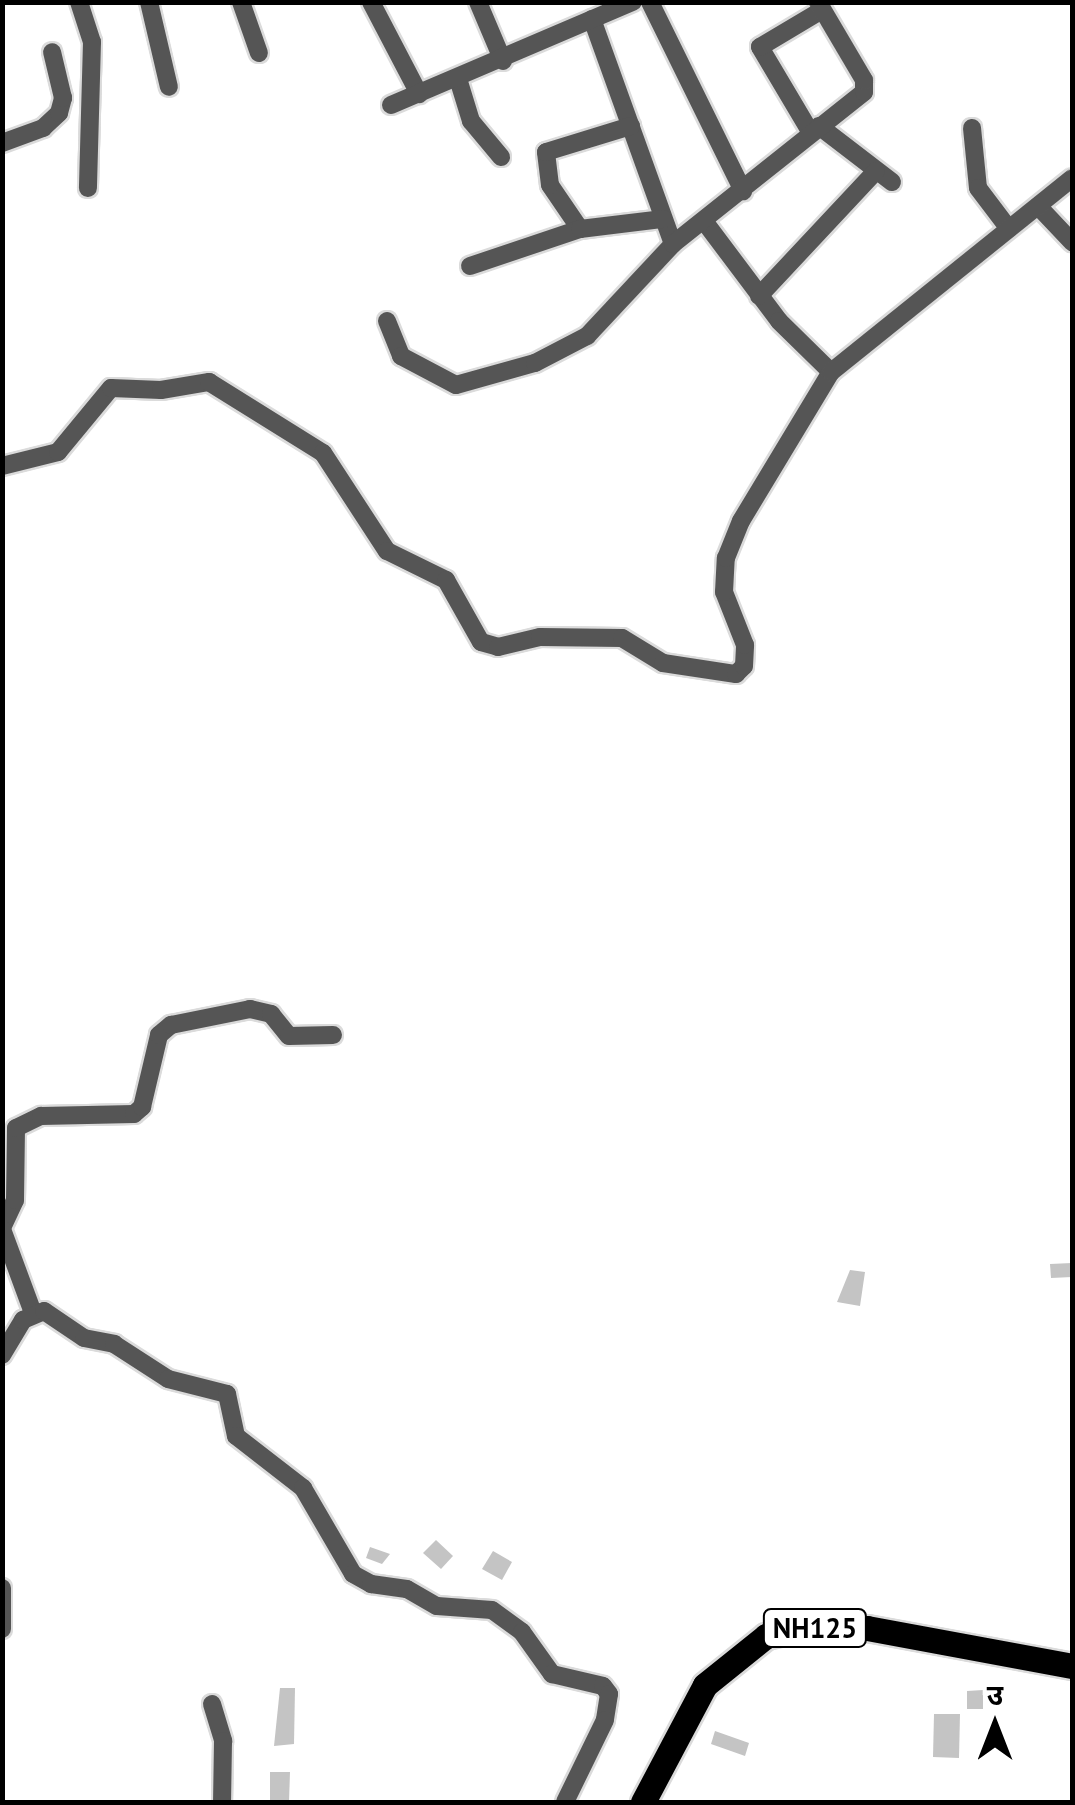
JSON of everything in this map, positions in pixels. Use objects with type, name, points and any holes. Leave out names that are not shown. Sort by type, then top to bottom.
[{"type":"highway","name":"NH125","points":[[643,1802],[705,1685],[766,1636],[801,1628],[868,1628],[1072,1666]]},
{"type":"street","points":[[79,2],[92,42],[88,188]]},
{"type":"street","points":[[149,2],[169,87]]},
{"type":"street","points":[[241,2],[259,53]]},
{"type":"street","points":[[371,2],[420,94]]},
{"type":"street","points":[[478,2],[502,61]]},
{"type":"street","points":[[650,2],[743,191]]},
{"type":"street","points":[[391,105],[458,82],[623,4]]},
{"type":"street","points":[[387,322],[401,356],[462,384],[535,362],[587,336],[673,244],[743,191],[815,130],[866,88],[820,6],[760,47],[815,130],[884,177],[759,296]]},
{"type":"street","points":[[592,19],[673,244]]},
{"type":"street","points":[[2,142],[43,128],[60,113],[63,98],[52,52]]},
{"type":"street","points":[[458,82],[471,121],[501,157]]},
{"type":"street","points":[[580,229],[550,185],[546,152],[631,126]]},
{"type":"street","points":[[972,128],[978,188],[1008,229]]},
{"type":"street","points":[[2,466],[58,452],[111,388],[161,390],[209,382],[323,453],[388,551],[446,580],[481,642],[498,647],[540,637],[622,638],[654,661],[730,675],[741,671],[746,658],[724,592],[726,558],[742,521],[831,372],[1072,178]]},
{"type":"street","points":[[1038,206],[1072,242]]},
{"type":"street","points":[[470,266],[580,229],[663,219]]},
{"type":"street","points":[[704,221],[759,296],[831,372]]},
{"type":"street","points":[[33,1313],[2,1228],[15,1200],[16,1128],[41,1116],[134,1114],[142,1107],[159,1035],[171,1024],[250,1009],[271,1014],[288,1036],[333,1035]]},
{"type":"street","points":[[2,1355],[33,1313]]},
{"type":"street","points":[[33,1313],[51,1313],[84,1338],[114,1344],[168,1379],[227,1394],[236,1436],[303,1488],[338,1555],[362,1581],[407,1589],[437,1606],[492,1610],[522,1632],[552,1674],[607,1689],[605,1720],[564,1802]]},
{"type":"street","points":[[2,1588],[2,1629]]},
{"type":"street","points":[[212,1704],[224,1741],[222,1802]]},
{"type":"building","points":[[1072,1263],[1072,1277],[1051,1278],[1050,1264]]},
{"type":"building","points":[[850,1270],[865,1272],[860,1306],[837,1302]]},
{"type":"building","points":[[436,1540],[453,1556],[441,1569],[423,1553]]},
{"type":"building","points":[[370,1547],[390,1554],[382,1564],[366,1558]]},
{"type":"building","points":[[493,1551],[512,1562],[502,1580],[482,1569]]},
{"type":"building","points":[[280,1688],[295,1688],[294,1744],[274,1746]]},
{"type":"building","points":[[983,1690],[983,1709],[967,1709],[967,1691]]},
{"type":"building","points":[[934,1714],[960,1714],[959,1758],[933,1757]]},
{"type":"building","points":[[715,1731],[749,1743],[745,1756],[711,1744]]},
{"type":"building","points":[[270,1772],[290,1772],[289,1802],[270,1802]]}]
